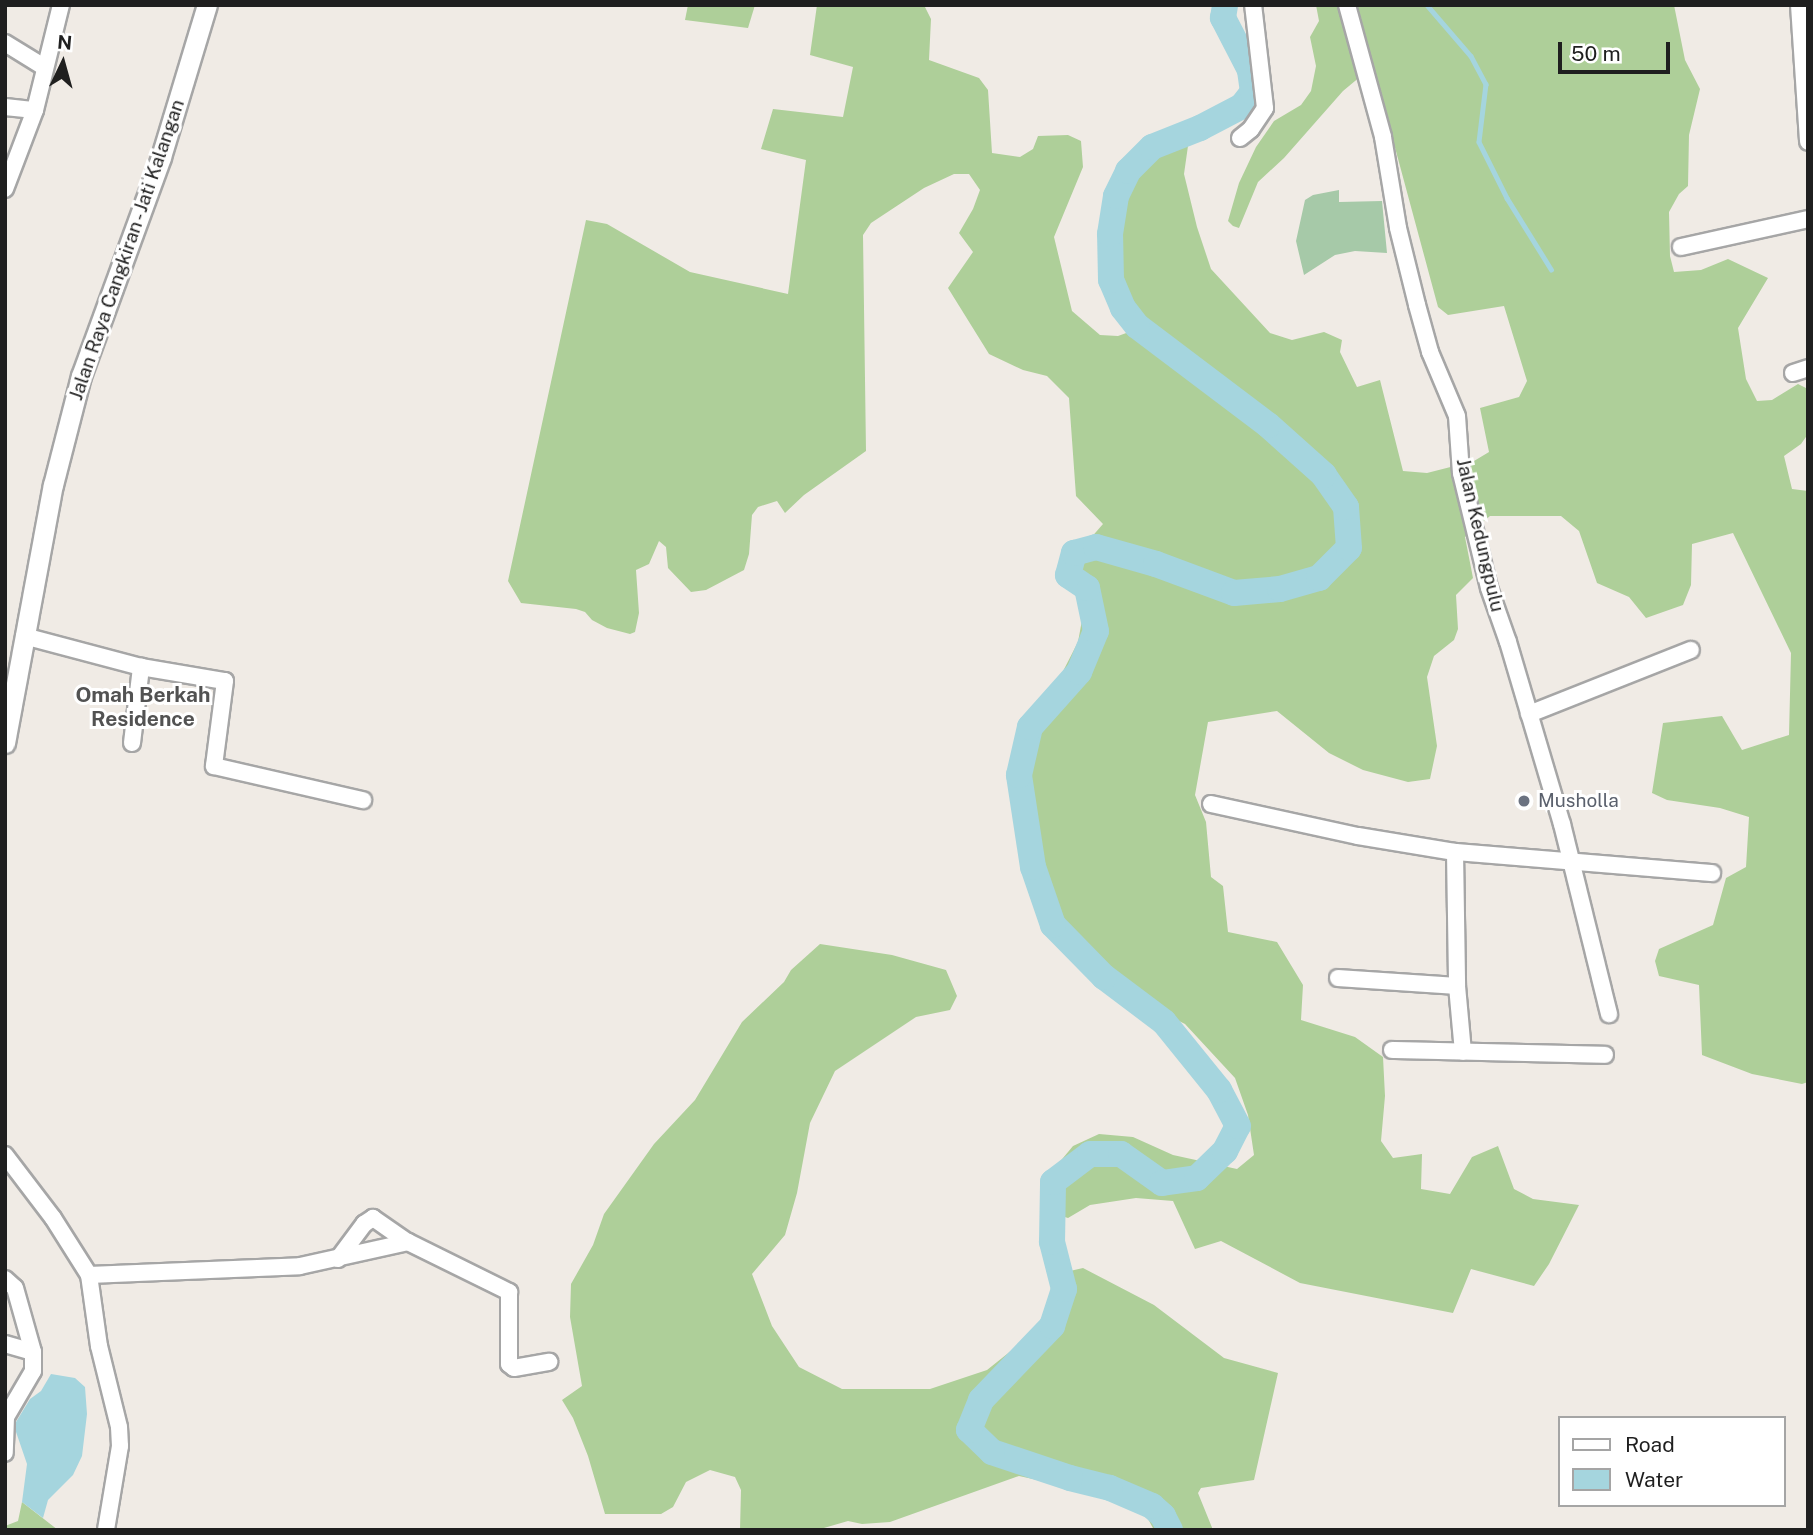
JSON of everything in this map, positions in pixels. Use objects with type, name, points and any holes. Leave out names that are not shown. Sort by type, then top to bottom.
[{"type":"street","points":[[6,184],[35,110],[60,5]]},
{"type":"street","name":"Jalan Raya Cangkiran - Jati Kalangan","points":[[5,743],[54,485],[81,376],[161,157],[207,5]]},
{"type":"street","points":[[1240,138],[1251,129],[1265,108],[1253,5]]},
{"type":"street","name":"Jalan Kedungpulu","points":[[1347,5],[1380,125],[1398,228],[1430,352],[1457,416],[1461,473],[1489,588],[1571,861],[1609,1014]]},
{"type":"street","points":[[1799,5],[1808,142]]},
{"type":"street","points":[[5,43],[44,67]]},
{"type":"street","points":[[5,107],[35,110]]},
{"type":"street","points":[[1681,247],[1808,219]]},
{"type":"street","points":[[24,636],[141,667],[225,681],[214,766],[363,800]]},
{"type":"street","points":[[1529,714],[1691,650]]},
{"type":"street","points":[[132,743],[141,667]]},
{"type":"street","points":[[1210,804],[1345,833],[1455,852],[1712,873]]},
{"type":"street","points":[[1455,852],[1457,986],[1463,1052]]},
{"type":"street","points":[[1338,978],[1457,986]]},
{"type":"street","points":[[1392,1050],[1605,1055]]},
{"type":"street","points":[[5,1155],[53,1219],[89,1275],[99,1346],[119,1427],[120,1446],[106,1530]]},
{"type":"street","points":[[338,1259],[364,1224],[373,1219],[406,1241],[418,1244],[509,1292],[509,1364],[514,1368],[549,1362]]},
{"type":"street","points":[[89,1275],[300,1266],[406,1241]]},
{"type":"street","points":[[5,1279],[15,1288],[33,1352],[33,1371],[6,1417],[5,1453]]},
{"type":"street","points":[[5,1344],[33,1352]]},
{"type":"green space","points":[[688,5],[755,5],[748,28],[685,20]]},
{"type":"green space","points":[[817,5],[924,5],[931,19],[929,60],[979,78],[988,90],[992,153],[1020,157],[1033,149],[1038,136],[1068,135],[1081,141],[1083,167],[1054,237],[1072,311],[1100,335],[1118,336],[1129,332],[1138,314],[1119,281],[1112,260],[1116,210],[1129,177],[1150,155],[1177,136],[1188,146],[1184,174],[1211,269],[1270,333],[1292,340],[1324,332],[1342,340],[1340,352],[1357,387],[1380,380],[1403,471],[1427,473],[1474,461],[1489,452],[1480,408],[1519,397],[1527,381],[1504,306],[1448,315],[1438,307],[1373,66],[1343,91],[1284,158],[1258,182],[1239,228],[1228,221],[1239,183],[1256,147],[1274,121],[1301,105],[1311,91],[1316,66],[1310,37],[1319,21],[1316,5],[1674,5],[1685,60],[1700,89],[1689,135],[1688,186],[1679,194],[1669,212],[1670,256],[1674,272],[1701,270],[1728,259],[1768,278],[1738,328],[1746,379],[1757,401],[1772,400],[1798,384],[1808,389],[1808,434],[1801,444],[1784,456],[1792,489],[1808,491],[1808,1082],[1802,1084],[1752,1074],[1702,1055],[1699,985],[1659,976],[1655,961],[1659,949],[1713,925],[1726,878],[1746,867],[1749,817],[1720,808],[1667,800],[1652,793],[1663,723],[1722,716],[1742,750],[1789,735],[1791,653],[1733,533],[1692,544],[1691,585],[1683,605],[1646,618],[1629,597],[1597,583],[1579,531],[1561,516],[1490,516],[1465,537],[1473,578],[1456,595],[1458,629],[1454,640],[1434,656],[1427,677],[1437,746],[1430,779],[1408,782],[1363,770],[1329,753],[1277,711],[1208,722],[1195,795],[1206,822],[1211,877],[1223,886],[1228,932],[1277,942],[1303,985],[1301,1020],[1355,1037],[1383,1057],[1385,1096],[1381,1141],[1393,1158],[1422,1154],[1421,1189],[1450,1194],[1472,1157],[1498,1146],[1514,1189],[1533,1199],[1579,1205],[1549,1264],[1534,1286],[1471,1269],[1453,1313],[1300,1283],[1221,1241],[1195,1249],[1173,1201],[1136,1198],[1090,1205],[1068,1218],[1049,1212],[1053,1170],[1073,1146],[1099,1134],[1133,1137],[1173,1155],[1237,1169],[1254,1155],[1248,1115],[1235,1078],[1185,1024],[1151,1007],[1125,1004],[1069,953],[1042,914],[1024,835],[1016,771],[1025,727],[1058,681],[1078,642],[1082,620],[1075,592],[1063,575],[1065,554],[1089,540],[1103,524],[1076,496],[1069,398],[1047,376],[1023,370],[989,354],[948,288],[973,252],[959,233],[980,190],[969,174],[954,174],[924,188],[871,223],[863,235],[866,451],[804,495],[785,513],[777,501],[758,507],[752,515],[749,554],[744,570],[706,590],[691,592],[668,568],[666,547],[659,541],[649,564],[636,570],[639,613],[635,632],[630,634],[607,628],[592,620],[585,612],[576,609],[521,603],[508,581],[586,220],[607,224],[690,272],[788,294],[806,160],[761,149],[773,109],[843,117],[853,67],[810,55]]},
{"type":"green space","points":[[1339,190],[1339,202],[1382,201],[1387,253],[1355,251],[1335,255],[1304,275],[1296,241],[1305,200],[1313,195]]},
{"type":"green space","points":[[820,944],[892,955],[946,970],[957,996],[950,1010],[916,1017],[835,1071],[810,1123],[797,1193],[785,1235],[752,1274],[772,1326],[799,1367],[842,1389],[930,1389],[987,1370],[1046,1323],[1057,1274],[1083,1268],[1154,1305],[1224,1358],[1278,1373],[1254,1480],[1201,1488],[1198,1493],[1213,1530],[1154,1530],[1147,1517],[1111,1496],[1019,1476],[890,1522],[862,1524],[848,1521],[817,1530],[740,1530],[741,1490],[735,1477],[710,1470],[686,1482],[673,1507],[661,1514],[605,1514],[588,1456],[573,1418],[562,1400],[582,1386],[570,1317],[571,1284],[593,1245],[604,1214],[654,1144],[695,1100],[742,1022],[784,982],[791,970]]},
{"type":"green space","points":[[22,1502],[58,1530],[5,1530],[5,1526],[18,1521]]},
{"type":"water","points":[[51,1374],[75,1378],[85,1387],[87,1414],[82,1456],[73,1475],[48,1500],[43,1518],[22,1502],[27,1464],[15,1429],[16,1422],[30,1399],[41,1391]]},
{"type":"waterway","points":[[1170,1530],[1163,1516],[1152,1506],[1110,1488],[1070,1478],[992,1452],[969,1430],[981,1400],[1052,1326],[1064,1289],[1052,1242],[1053,1182],[1090,1154],[1121,1154],[1162,1183],[1197,1178],[1225,1151],[1238,1126],[1219,1090],[1164,1022],[1104,977],[1053,925],[1033,867],[1019,775],[1030,727],[1079,672],[1096,631],[1087,588],[1068,575],[1074,553],[1096,547],[1156,564],[1234,593],[1280,589],[1319,578],[1349,548],[1346,507],[1324,475],[1268,425],[1137,326],[1123,308],[1111,280],[1110,234],[1116,196],[1128,171],[1152,147],[1200,128],[1242,106],[1253,92],[1250,70],[1223,18],[1225,5]]},
{"type":"waterway","points":[[1427,5],[1471,56],[1486,84],[1479,142],[1507,198],[1551,269]]},
{"type":"place","name":"Musholla","points":[[1524,801]]},
{"type":"district","name":"Omah Berkah Residence","points":[[143,707]]}]
